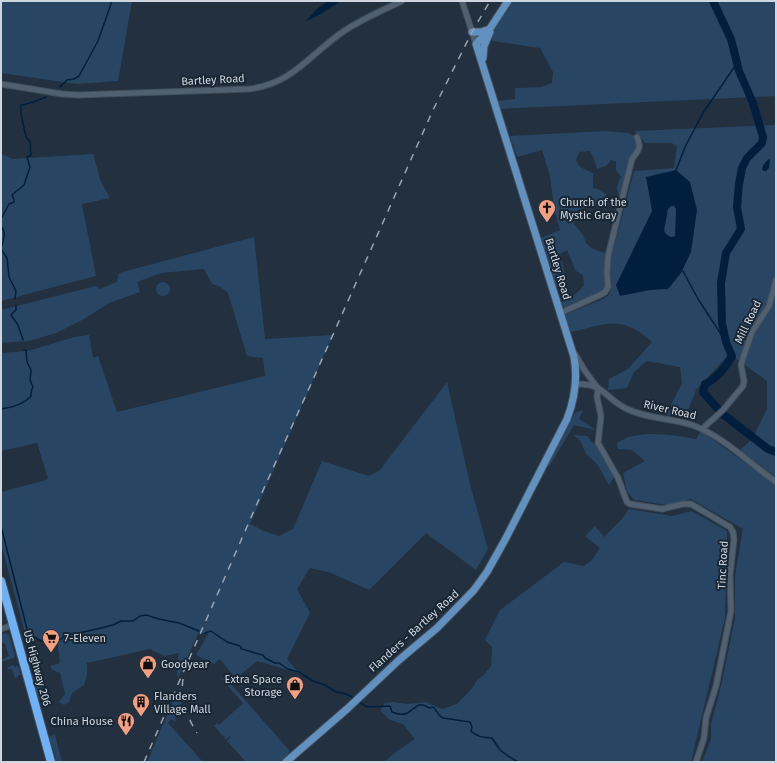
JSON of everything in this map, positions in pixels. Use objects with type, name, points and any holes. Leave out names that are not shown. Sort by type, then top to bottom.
[{"type":"highway","name":"US Highway 206","points":[[1,581],[51,762]]},
{"type":"main road","points":[[483,64],[484,46],[491,28],[508,1]]},
{"type":"main road","points":[[472,32],[481,32],[491,28]]},
{"type":"main road","points":[[476,44],[491,28]]},
{"type":"main road","name":"Bartley Road","points":[[476,44],[572,350],[576,364],[576,384]]},
{"type":"main road","name":"Flanders - Bartley Road","points":[[286,762],[347,709],[398,660],[437,628],[474,590],[487,572],[567,419],[573,401],[576,384]]},
{"type":"street","name":"Bartley Road","points":[[1,84],[62,94],[93,95],[249,89],[265,87],[285,78],[349,28],[402,1]]},
{"type":"street","name":"Bartley Road","points":[[462,1],[476,44]]},
{"type":"street","points":[[560,313],[600,295],[605,292],[608,287],[608,256],[632,159],[639,150],[640,146],[637,137]]},
{"type":"street","name":"Mill Road","points":[[702,429],[723,410],[743,386],[744,381],[741,365],[743,358],[752,332],[769,306],[776,280]]},
{"type":"street","name":"River Road","points":[[572,350],[598,388],[617,404],[628,410],[686,423],[702,429],[722,441],[776,482]]},
{"type":"street","name":"River Road","points":[[576,384],[590,385],[598,388]]},
{"type":"street","name":"Tinc Road","points":[[598,388],[601,416],[598,443],[614,471],[628,502],[659,509],[667,509],[682,504],[691,504],[730,526],[733,532],[734,546],[730,575],[732,606],[716,686],[706,718],[704,738],[696,762]]},
{"type":"street","points":[[1,629],[13,625]]},
{"type":"shaded area","points":[[1,1],[132,1],[118,81],[77,84],[1,73]]},
{"type":"shaded area","points":[[329,1],[341,1],[319,15],[306,21],[318,8]]},
{"type":"shaded area","points":[[511,1],[776,1],[776,96],[498,109],[497,101],[515,99],[515,88],[541,87],[552,83],[553,72],[540,48],[493,41],[490,38],[494,27]]},
{"type":"shaded area","points":[[776,125],[776,477],[740,450],[752,439],[767,409],[767,381],[729,354],[696,390],[686,416],[666,415],[682,383],[680,367],[647,361],[634,372],[627,388],[608,390],[609,379],[628,369],[652,342],[641,333],[622,324],[604,324],[571,332],[564,315],[601,300],[609,295],[611,288],[611,253],[634,171],[674,168],[677,147],[672,143],[645,143],[634,131]]},
{"type":"shaded area","points":[[606,131],[629,133],[634,136],[638,144],[630,158],[621,198],[617,188],[621,177],[616,170],[616,162],[611,160],[606,166],[597,169],[590,151],[579,152],[576,161],[580,167],[593,173],[593,188],[603,192],[610,200],[608,204],[603,207],[587,207],[573,214],[574,224],[583,235],[586,243],[593,249],[605,253],[606,257],[604,272],[606,286],[599,293],[562,308],[560,302],[577,293],[584,285],[583,275],[576,271],[567,250],[560,254],[566,279],[555,286],[541,238],[560,230],[554,208],[550,176],[542,150],[517,157],[510,136]]},
{"type":"shaded area","points":[[1,154],[13,159],[93,154],[101,182],[110,198],[82,204],[96,276],[1,301]]},
{"type":"shaded area","points":[[770,159],[769,168],[766,171],[763,171],[762,168],[766,161]]},
{"type":"shaded area","points":[[676,170],[690,182],[697,210],[691,252],[681,273],[668,289],[650,290],[620,296],[616,285],[652,211],[646,177]],"holes":[[[671,206],[674,206],[676,209],[675,236],[671,237],[666,234],[665,228],[668,209]]]},
{"type":"shaded area","points":[[254,237],[265,339],[333,335],[250,524],[279,536],[293,529],[322,461],[369,476],[380,470],[447,382],[470,484],[488,549],[476,570],[426,533],[369,590],[331,573],[310,568],[297,589],[310,613],[287,659],[299,673],[257,661],[239,676],[243,688],[220,659],[214,664],[196,655],[208,634],[199,632],[178,678],[177,665],[179,653],[164,656],[150,649],[87,663],[87,675],[84,685],[72,693],[69,702],[64,705],[59,702],[65,694],[60,673],[52,670],[50,666],[60,663],[57,639],[27,640],[1,544],[1,492],[46,480],[48,478],[37,443],[1,451],[1,353],[28,351],[74,337],[89,335],[93,358],[98,356],[117,412],[265,376],[263,358],[247,356],[228,293],[221,287],[212,284],[204,269],[161,273],[137,282],[140,292],[109,303],[84,319],[56,333],[29,341],[1,343],[1,310],[96,286],[99,289],[117,282],[119,273]]},
{"type":"shaded area","points":[[163,282],[168,284],[170,289],[168,294],[163,296],[158,294],[156,289],[158,284]]},
{"type":"shaded area","points":[[583,410],[579,419],[596,430],[574,425],[550,465],[544,469],[569,422],[576,412]]},
{"type":"shaded area","points":[[701,431],[776,485],[776,762],[702,762],[711,739],[711,724],[721,686],[735,618],[735,576],[743,529],[691,499],[667,505],[634,500],[627,491],[623,473],[645,461],[632,450],[618,449],[617,443],[628,437],[645,434],[671,435],[696,439]]},
{"type":"shaded area","points":[[573,435],[587,436],[595,445],[614,477],[609,485],[597,464],[586,454],[580,440]]},
{"type":"shaded area","points":[[629,509],[672,516],[692,511],[727,531],[725,618],[691,762],[384,762],[415,739],[403,724],[390,720],[380,710],[385,703],[393,702],[408,704],[426,702],[442,709],[457,704],[491,666],[492,647],[485,640],[500,610],[564,562],[584,566],[591,561],[600,548],[585,536],[595,526],[604,537],[622,519]]},
{"type":"shaded area","points":[[5,633],[9,635],[15,655],[14,658],[1,662],[1,660],[9,656],[5,644],[1,642],[1,635]]},
{"type":"shaded area","points":[[13,665],[15,667],[18,666],[21,675],[18,675],[18,677],[15,678],[12,669],[7,668]]},
{"type":"shaded area","points":[[221,678],[230,683],[289,750],[289,754],[280,762],[246,762],[227,741],[231,737],[230,736],[226,739],[224,738],[224,735],[223,736],[214,726],[217,723],[219,725],[243,703]]},
{"type":"shaded area","points":[[34,680],[41,682],[44,694],[39,700],[33,682]]},
{"type":"shaded area","points":[[181,688],[182,702],[175,717],[176,722],[171,719],[168,723],[203,762],[147,762],[178,690]]},
{"type":"shaded area","points":[[54,734],[62,762],[57,762],[49,737]]},
{"type":"waterway","points":[[60,87],[67,80],[74,79],[79,76],[98,41],[112,1]]},
{"type":"waterway","points":[[713,1],[731,39],[739,71],[753,103],[763,137],[762,143],[747,158],[742,168],[737,207],[741,229],[726,253],[721,283],[722,323],[726,342],[732,356],[720,372],[705,384],[703,392],[718,409]]},
{"type":"waterway","points":[[676,170],[686,145],[703,113],[737,63]]},
{"type":"waterway","points":[[1,219],[9,204],[14,202],[12,195],[24,185],[30,167],[27,157],[31,155],[30,141],[26,137],[21,116],[21,105],[46,97]]},
{"type":"waterway","points":[[1,226],[4,231],[1,249],[7,258],[9,277],[16,291],[15,299]]},
{"type":"waterway","points":[[683,271],[698,299],[726,342]]},
{"type":"waterway","points":[[16,305],[16,310],[11,315],[18,325],[23,340]]},
{"type":"waterway","points":[[1,409],[21,404],[31,396],[33,387],[30,380],[31,370],[27,362],[26,350],[24,350]]},
{"type":"waterway","points":[[724,415],[768,449],[776,452]]},
{"type":"waterway","points":[[1,526],[28,633],[41,641],[60,640],[67,634],[75,634],[101,628],[121,621],[133,621],[140,616],[146,615],[179,623],[199,631]]},
{"type":"waterway","points":[[205,633],[211,631],[227,642],[240,646],[241,649],[263,655],[265,658],[275,663],[279,663],[288,669],[299,672],[313,681],[325,685],[336,692],[346,694],[354,698]]},
{"type":"waterway","points":[[359,702],[367,707],[390,706],[392,712],[399,714],[405,714],[419,705],[429,708],[433,707],[443,718],[470,722],[472,727],[471,731],[473,733],[486,738],[492,738],[500,750],[518,762]]},
{"type":"railway","points":[[144,762],[260,497],[433,110],[472,32],[490,1]]},
{"type":"railway","points":[[183,679],[183,701],[190,721],[197,733]]},
{"type":"place","name":"Church of the Mystic Gray","points":[[547,223]]},
{"type":"place","name":"7-Eleven","points":[[51,653]]},
{"type":"place","name":"Goodyear","points":[[148,679]]},
{"type":"place","name":"Extra Space Storage","points":[[295,700]]},
{"type":"place","name":"Flanders Village Mall","points":[[141,717]]},
{"type":"place","name":"China House","points":[[126,736]]}]
